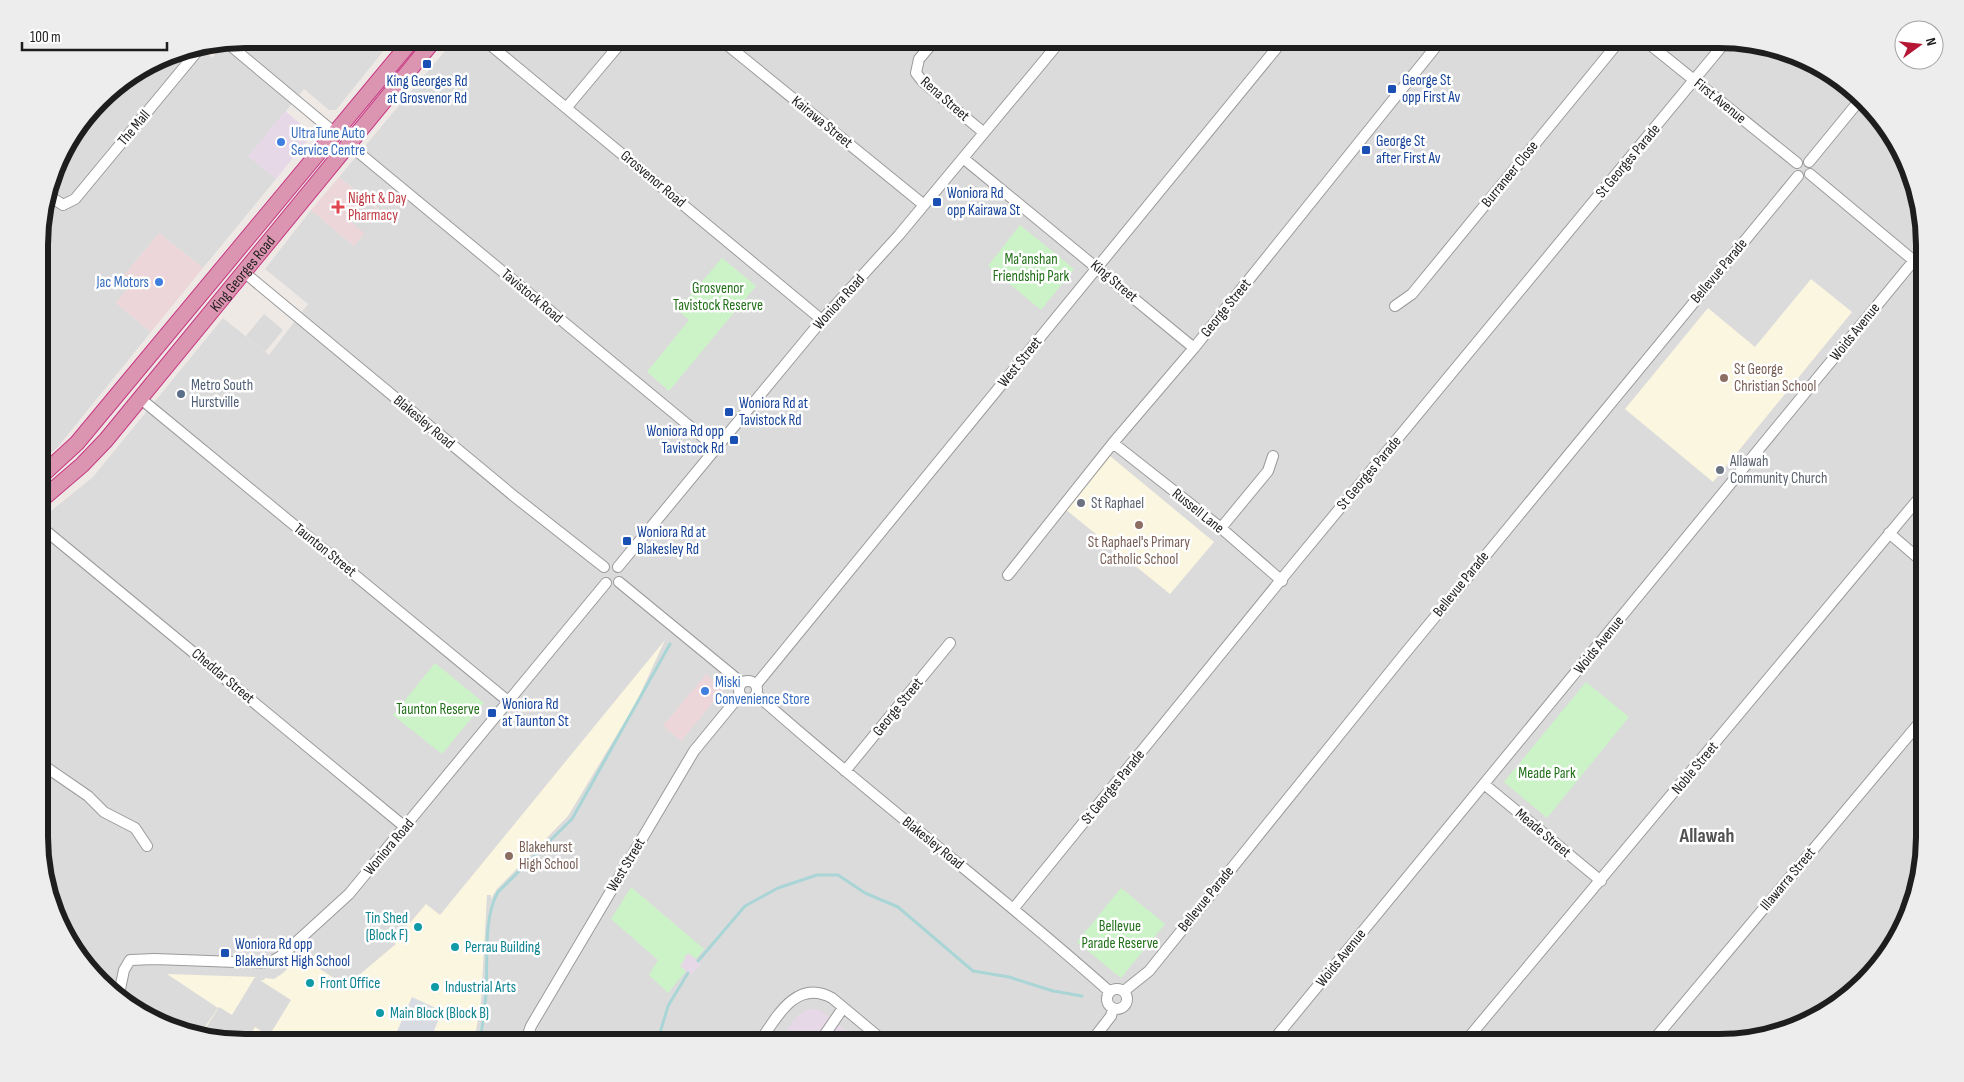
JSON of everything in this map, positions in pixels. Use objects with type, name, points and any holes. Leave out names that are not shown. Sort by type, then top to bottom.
[{"type":"highway","name":"King Georges Road","points":[[48,469],[77,442],[406,48]]},
{"type":"highway","name":"King Georges Road","points":[[48,494],[82,465],[141,399],[428,48]]},
{"type":"highway","points":[[194,303],[209,298],[227,276],[245,273],[242,265],[250,236]]},
{"type":"street","points":[[233,48],[336,133]]},
{"type":"street","name":"Grosvenor Road","points":[[494,48],[822,320]]},
{"type":"street","points":[[567,107],[616,48]]},
{"type":"street","name":"Kairawa Street","points":[[731,48],[924,205]]},
{"type":"street","name":"Rena Street","points":[[928,48],[919,59],[916,73],[923,82],[983,132]]},
{"type":"street","name":"Woniora Road","points":[[618,567],[822,320],[924,205],[1054,48]]},
{"type":"street","name":"West Street","points":[[756,690],[1097,267],[1277,48]]},
{"type":"street","name":"George Street","points":[[1008,575],[1113,443],[1194,348],[1435,48]]},
{"type":"street","name":"Burraneer Close","points":[[1395,306],[1412,294],[1614,48]]},
{"type":"street","name":"First Avenue","points":[[1654,48],[1796,163]]},
{"type":"street","name":"St Georges Parade","points":[[1014,908],[1720,48]]},
{"type":"street","name":"The Mall","points":[[53,199],[57,203],[66,204],[75,199],[195,54]]},
{"type":"street","points":[[1809,162],[1857,103]]},
{"type":"street","name":"Tavistock Road","points":[[350,142],[358,152],[716,448]]},
{"type":"street","name":"King Street","points":[[963,158],[1194,348]]},
{"type":"street","points":[[1804,160],[1809,162],[1812,169],[1810,174],[1806,177],[1798,176],[1795,171],[1796,163],[1804,160]]},
{"type":"street","points":[[1810,174],[1914,261]]},
{"type":"street","name":"Bellevue Parade","points":[[1124,991],[1148,971],[1421,634],[1798,176]]},
{"type":"street","name":"Woids Avenue","points":[[1278,1035],[1916,258]]},
{"type":"street","name":"Blakesley Road","points":[[245,273],[515,497],[604,568]]},
{"type":"street","name":"Taunton Street","points":[[141,399],[509,702]]},
{"type":"street","name":"Russell Lane","points":[[1113,443],[1221,528],[1282,580]]},
{"type":"street","points":[[1221,528],[1268,471],[1273,456]]},
{"type":"street","name":"Noble Street","points":[[1471,1034],[1601,881],[1916,502]]},
{"type":"street","name":"Cheddar Street","points":[[48,533],[405,827]]},
{"type":"street","points":[[1889,533],[1916,556]]},
{"type":"street","points":[[610,565],[618,567],[622,573],[619,582],[606,583],[602,576],[604,568],[610,565]]},
{"type":"street","points":[[619,582],[742,683]]},
{"type":"street","name":"Woniora Road","points":[[120,990],[124,970],[130,960],[155,959],[261,963],[277,959],[349,894],[606,583]]},
{"type":"street","name":"George Street","points":[[845,771],[950,643]]},
{"type":"street","points":[[750,680],[756,690],[749,699],[740,695],[739,688],[742,683],[750,680]]},
{"type":"street","name":"Blakesley Road","points":[[756,690],[845,771],[1014,908],[1110,992]]},
{"type":"street","name":"West Street","points":[[528,1035],[531,1026],[694,751],[740,695]]},
{"type":"street","name":"Illawarra Street","points":[[1658,1035],[1916,727]]},
{"type":"street","points":[[48,768],[88,796],[104,812],[135,828],[147,846]]},
{"type":"street","name":"Meade Street","points":[[1484,784],[1601,881]]},
{"type":"street","points":[[1116,988],[1124,991],[1127,997],[1126,1004],[1120,1008],[1113,1008],[1107,1000],[1110,992],[1116,988]]},
{"type":"street","points":[[765,1035],[785,1006],[798,996],[811,993],[824,994],[876,1035]]},
{"type":"street","points":[[824,1035],[843,1008]]},
{"type":"street","points":[[1096,1035],[1111,1016],[1113,1008]]},
{"type":"shaded area","points":[[232,48],[386,48],[336,110],[329,110],[304,89],[249,156],[276,179],[203,268],[159,233],[122,278],[130,286],[116,303],[151,332],[57,448],[48,455],[48,232],[51,206],[58,181],[74,146],[88,125],[105,105],[125,88],[146,74],[181,58],[204,51],[212,58],[219,49]]},
{"type":"shaded area","points":[[447,48],[1732,48],[1770,54],[1806,68],[1829,81],[1849,96],[1876,125],[1890,146],[1906,181],[1915,219],[1916,850],[1910,888],[1896,924],[1883,947],[1859,977],[1818,1008],[1770,1028],[1745,1033],[1719,1035],[245,1035],[206,1031],[181,1024],[158,1014],[135,1001],[115,986],[88,957],[68,924],[58,901],[51,876],[48,850],[48,514],[93,477],[223,318],[269,355],[308,304],[265,269],[311,210],[354,246],[382,212],[339,177]]},
{"type":"shaded area","points":[[285,111],[309,131],[310,137],[276,179],[248,156]]},
{"type":"shaded area","points":[[339,177],[382,213],[354,246],[311,210]]},
{"type":"shaded area","points":[[364,199],[381,214],[365,234],[350,221],[359,210],[357,208]]},
{"type":"shaded area","name":"Jac Motors","points":[[159,233],[203,268],[151,332],[116,303],[130,286],[122,278]]},
{"type":"shaded area","name":"St George Christian School","points":[[1811,279],[1852,312],[1713,482],[1625,409],[1708,308],[1755,347]]},
{"type":"shaded area","points":[[264,314],[283,330],[265,352],[246,336]]},
{"type":"shaded area","name":"St Raphael's Primary Catholic School","points":[[1110,456],[1214,542],[1170,594],[1065,509]]},
{"type":"shaded area","name":"Blakehurst High School","points":[[665,640],[636,703],[568,816],[496,890],[491,899],[491,895],[487,895],[481,1001],[475,1035],[245,1035],[206,1031],[203,1030],[218,1008],[167,974],[256,977],[257,981],[264,980],[265,978],[274,979],[300,956],[346,986],[396,944],[394,942],[426,904],[440,915]]},
{"type":"shaded area","points":[[706,674],[724,689],[681,741],[663,726]]},
{"type":"shaded area","points":[[688,953],[701,964],[691,975],[680,966]]},
{"type":"shaded area","points":[[255,977],[291,1000],[270,1035],[255,1027],[250,1035],[204,1031],[219,1007],[232,1015]]},
{"type":"shaded area","points":[[412,997],[442,1011],[432,1035],[395,1035]]},
{"type":"shaded area","points":[[807,1009],[820,1010],[851,1035],[784,1035],[797,1016]]},
{"type":"green space","name":"Ma'anshan Friendship Park","points":[[1020,225],[1074,269],[1041,310],[988,266]]},
{"type":"green space","name":"Grosvenor Tavistock Reserve","points":[[722,258],[756,286],[669,391],[647,372],[689,320],[678,310]]},
{"type":"green space","name":"Taunton Reserve","points":[[435,663],[484,703],[442,754],[393,715]]},
{"type":"green space","name":"Meade Park","points":[[1586,682],[1629,717],[1547,818],[1504,782]]},
{"type":"green space","points":[[631,887],[704,949],[696,959],[688,953],[680,966],[686,971],[668,993],[649,975],[658,960],[611,919]]},
{"type":"green space","name":"Bellevue Parade Reserve","points":[[1121,888],[1165,924],[1121,978],[1077,942]]},
{"type":"waterway","points":[[481,1035],[486,992],[488,927],[493,903],[498,892],[572,819],[670,644]]},
{"type":"waterway","points":[[698,961],[745,906],[778,888],[817,875],[838,875],[865,893],[898,907],[973,971],[1009,977],[1053,991],[1082,996]]},
{"type":"waterway","points":[[659,1035],[668,1006],[688,973]]},
{"type":"place","name":"King Georges Rd at Grosvenor Rd","points":[[427,64]]},
{"type":"place","name":"George St opp First Av","points":[[1392,89]]},
{"type":"place","name":"UltraTune Auto Service Centre","points":[[281,142]]},
{"type":"place","name":"George St after First Av","points":[[1366,150]]},
{"type":"place","name":"Woniora Rd opp Kairawa St","points":[[937,202]]},
{"type":"place","name":"Night & Day Pharmacy","points":[[338,207]]},
{"type":"place","name":"Jac Motors","points":[[159,282]]},
{"type":"place","name":"St George Christian School","points":[[1724,378]]},
{"type":"place","name":"Metro South Hurstville","points":[[181,394]]},
{"type":"place","name":"Woniora Rd at Tavistock Rd","points":[[729,412]]},
{"type":"place","name":"Woniora Rd opp Tavistock Rd","points":[[734,440]]},
{"type":"place","name":"Allawah Community Church","points":[[1720,470]]},
{"type":"place","name":"St Raphael","points":[[1081,503]]},
{"type":"place","name":"St Raphael's Primary Catholic School","points":[[1139,525]]},
{"type":"place","name":"Woniora Rd at Blakesley Rd","points":[[627,541]]},
{"type":"place","name":"Miski Convenience Store","points":[[705,691]]},
{"type":"place","name":"Woniora Rd at Taunton St","points":[[492,713]]},
{"type":"place","name":"Blakehurst High School","points":[[509,856]]},
{"type":"place","name":"Tin Shed (Block F)","points":[[418,927]]},
{"type":"place","name":"Perrau Building","points":[[455,947]]},
{"type":"place","name":"Woniora Rd opp Blakehurst High School","points":[[225,953]]},
{"type":"place","name":"Front Office","points":[[310,983]]},
{"type":"place","name":"Industrial Arts","points":[[435,987]]},
{"type":"place","name":"Main Block (Block B)","points":[[380,1013]]},
{"type":"district","name":"Allawah","points":[[1707,836]]}]
